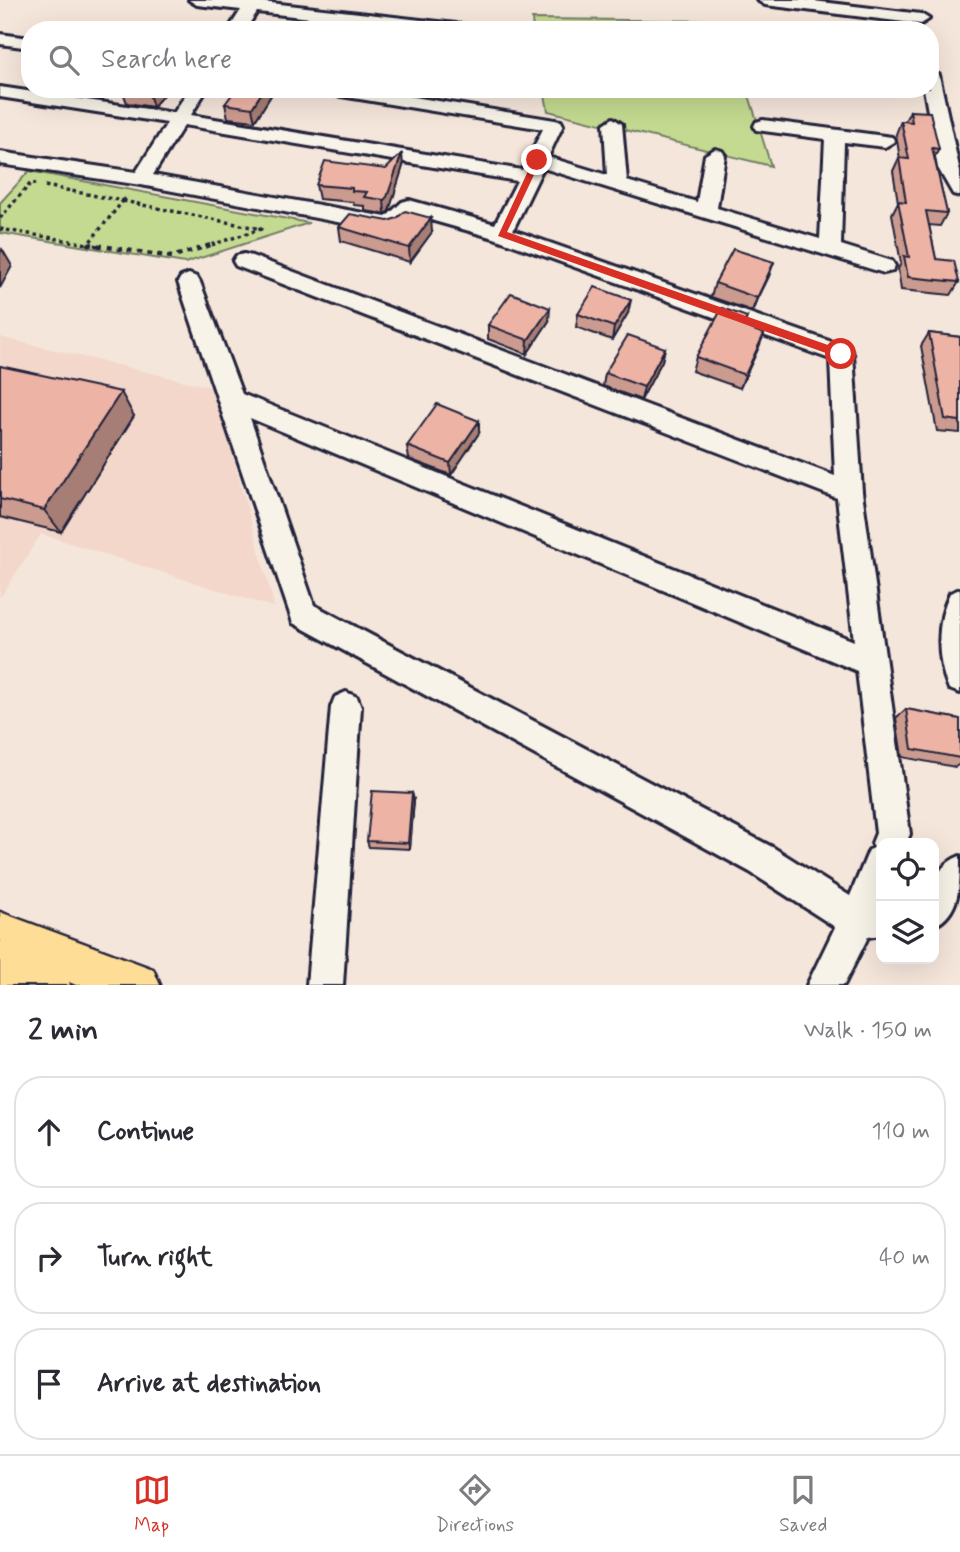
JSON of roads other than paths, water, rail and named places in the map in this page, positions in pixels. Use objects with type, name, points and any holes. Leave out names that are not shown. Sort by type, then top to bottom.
[{"type":"main road","points":[[0,934],[137,985]]},
{"type":"main road","points":[[0,967],[47,985]]},
{"type":"street","points":[[197,0],[392,21]]},
{"type":"street","points":[[765,0],[849,17],[890,21]]},
{"type":"street","points":[[918,0],[921,21]]},
{"type":"street","points":[[242,21],[253,4]]},
{"type":"street","points":[[0,39],[21,42]]},
{"type":"street","points":[[1,93],[21,96]]},
{"type":"street","points":[[35,98],[533,168],[617,184],[884,266]]},
{"type":"street","points":[[141,179],[192,98]]},
{"type":"street","points":[[385,98],[554,125],[502,233]]},
{"type":"street","points":[[934,98],[948,168],[960,190]]},
{"type":"street","points":[[613,124],[617,184]]},
{"type":"street","points":[[763,126],[885,141]]},
{"type":"street","points":[[830,250],[835,135]]},
{"type":"street","points":[[706,212],[715,155]]},
{"type":"street","points":[[0,158],[141,179],[390,225],[410,207],[502,233],[841,354],[849,492],[893,834],[891,838]]},
{"type":"street","points":[[244,261],[849,492]]},
{"type":"street","points":[[189,282],[232,400],[303,614],[869,919]]},
{"type":"street","points":[[232,400],[870,662]]},
{"type":"street","points":[[960,602],[953,624],[960,680]]},
{"type":"street","points":[[325,985],[346,707]]},
{"type":"street","points":[[939,902],[960,873]]},
{"type":"street","points":[[825,985],[869,919],[876,886]]}]
